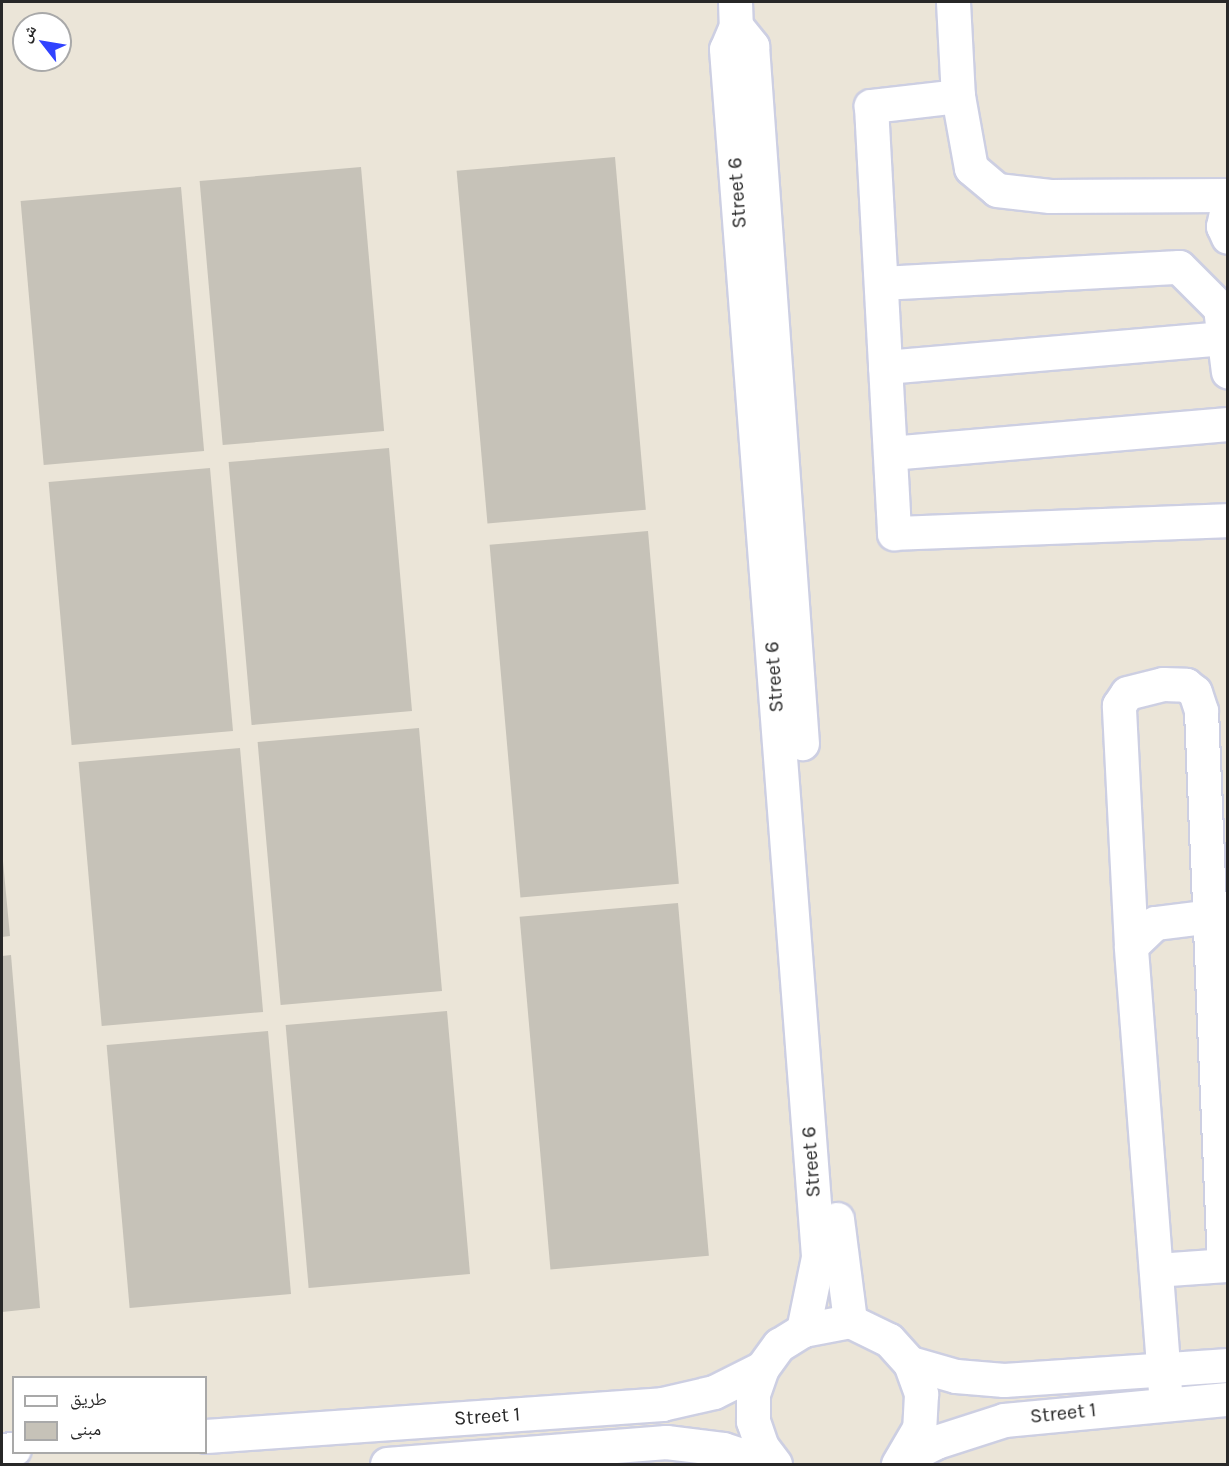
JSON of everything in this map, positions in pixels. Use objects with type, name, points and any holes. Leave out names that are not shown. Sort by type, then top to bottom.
[{"type":"street","points":[[953,2],[958,96],[971,168],[997,190],[1050,196],[1227,195]]},
{"type":"street","name":"Street 6","points":[[736,14],[752,46],[839,1258],[850,1321]]},
{"type":"street","name":"Street 6","points":[[736,14],[726,49],[818,1257],[803,1330]]},
{"type":"street","points":[[958,96],[872,106],[894,533],[1227,520]]},
{"type":"street","points":[[1227,203],[1223,226],[1227,237]]},
{"type":"street","points":[[881,283],[1179,267],[1220,308],[1227,372]]},
{"type":"street","points":[[885,367],[1224,338]]},
{"type":"street","points":[[890,453],[1227,424]]},
{"type":"street","points":[[1156,1270],[1226,1265],[1219,915],[1201,711],[1195,692],[1186,685],[1163,684],[1127,693],[1119,705],[1131,946],[1166,1404]]},
{"type":"street","points":[[1131,946],[1155,923],[1219,915]]},
{"type":"street","points":[[775,1464],[762,1447],[753,1421],[753,1394],[762,1368],[779,1345],[803,1330],[850,1321],[889,1340],[910,1363],[921,1394],[919,1428],[902,1461]]},
{"type":"street","name":"Street 1","points":[[910,1363],[956,1376],[1004,1380],[1227,1365]]},
{"type":"street","name":"Street 1","points":[[207,1436],[662,1404],[714,1392],[762,1368]]},
{"type":"street","name":"Street 1","points":[[902,1461],[936,1442],[1004,1420],[1227,1399]]},
{"type":"street","name":"Street 1","points":[[387,1464],[666,1442],[723,1449],[768,1464]]},
{"type":"building","points":[[615,157],[646,510],[487,524],[457,171]]},
{"type":"building","points":[[361,167],[384,431],[223,445],[200,181]]},
{"type":"building","points":[[181,187],[204,451],[44,465],[21,201]]},
{"type":"building","points":[[389,448],[412,711],[252,725],[229,462]]},
{"type":"building","points":[[210,468],[233,731],[72,745],[49,482]]},
{"type":"building","points":[[648,531],[679,884],[520,898],[490,545]]},
{"type":"building","points":[[419,728],[442,991],[281,1005],[258,742]]},
{"type":"building","points":[[240,748],[263,1012],[102,1026],[79,762]]},
{"type":"building","points":[[2,851],[10,936],[2,937]]},
{"type":"building","points":[[678,903],[709,1256],[550,1270],[520,917]]},
{"type":"building","points":[[11,955],[40,1308],[2,1312],[2,956]]},
{"type":"building","points":[[447,1011],[470,1274],[309,1288],[286,1025]]},
{"type":"building","points":[[268,1031],[291,1294],[130,1308],[107,1045]]}]
